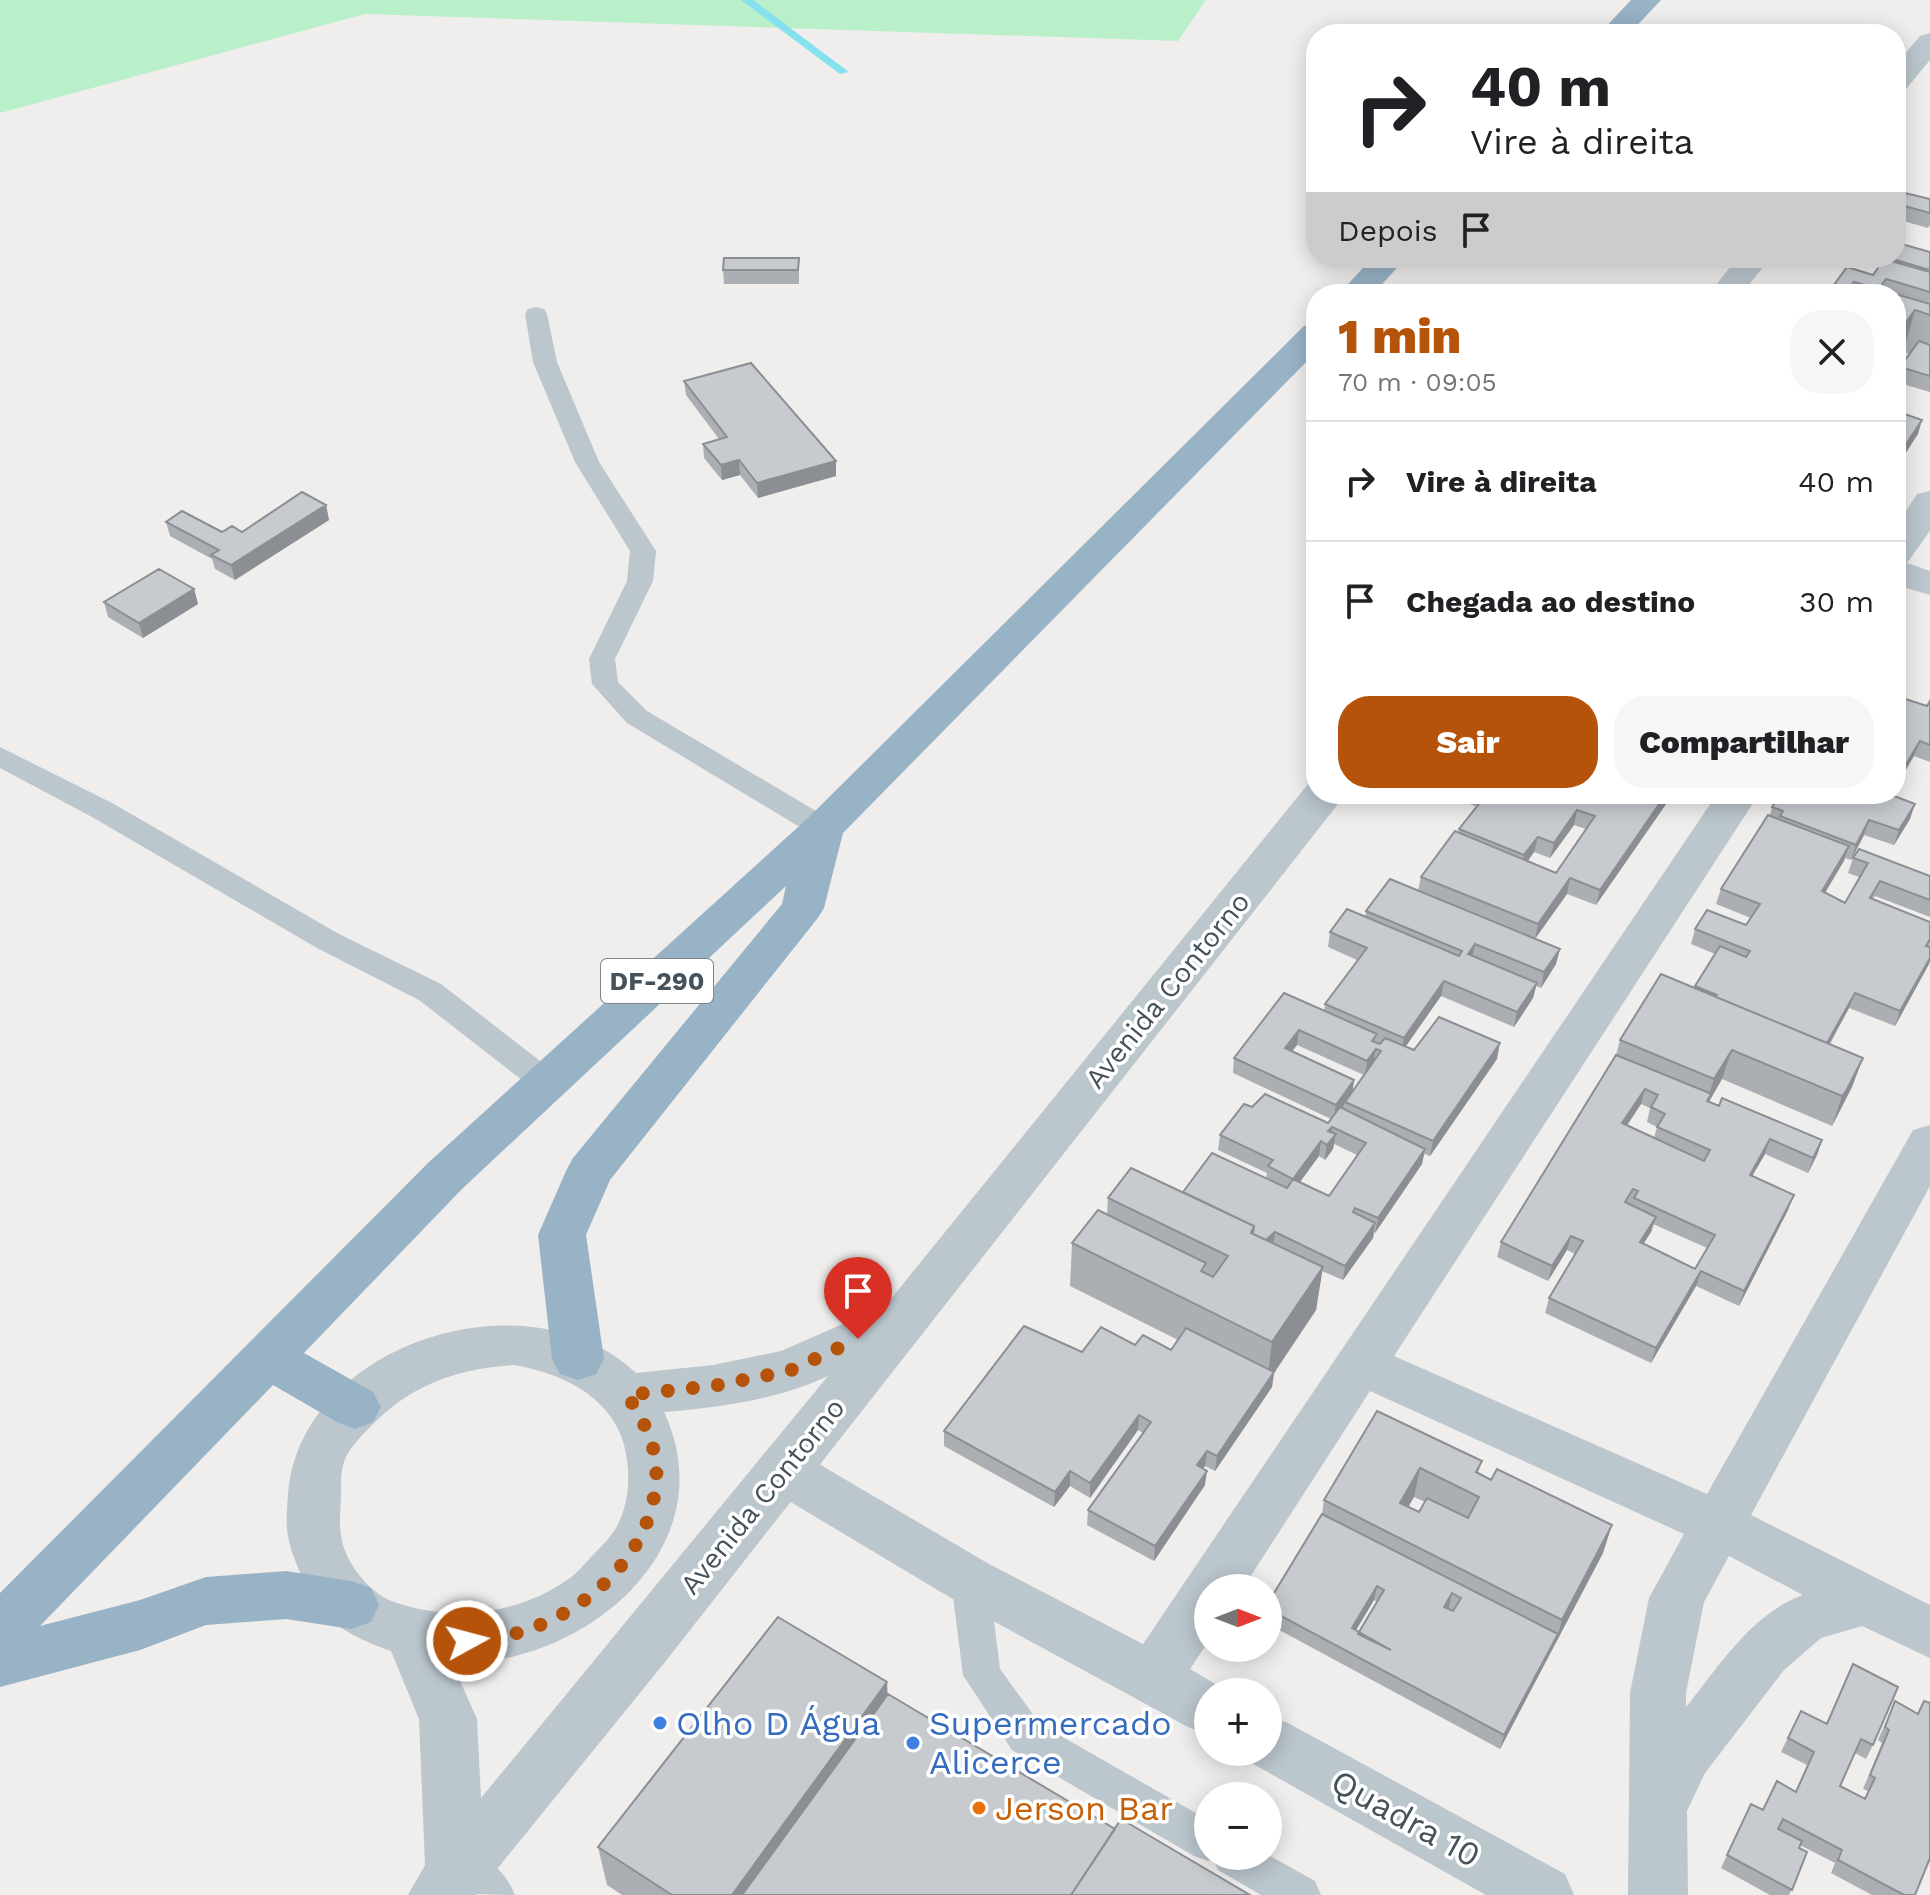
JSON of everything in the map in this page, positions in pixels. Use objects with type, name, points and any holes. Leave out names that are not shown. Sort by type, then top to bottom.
[{"type":"highway","points":[[1623,24],[1647,0]]},
{"type":"highway","points":[[1365,284],[1380,268]]},
{"type":"highway","name":"DF-290","points":[[0,1630],[445,1176],[823,828],[1306,343]]},
{"type":"highway","points":[[578,1359],[562,1235],[590,1171],[802,908],[823,828]]},
{"type":"highway","points":[[268,1357],[355,1407]]},
{"type":"highway","points":[[0,1662],[140,1625],[206,1601],[286,1595],[351,1605]]},
{"type":"street","points":[[1906,71],[1930,42]]},
{"type":"street","points":[[1733,284],[1746,268]]},
{"type":"street","points":[[1906,539],[1930,502]]},
{"type":"street","points":[[1906,576],[1930,584]]},
{"type":"street","name":"Avenida Contorno","points":[[460,1888],[672,1609],[1315,804]]},
{"type":"street","points":[[1221,1574],[1731,804]]},
{"type":"street","points":[[1658,1895],[1658,1693],[1677,1598],[1930,1143]]},
{"type":"street","points":[[627,1395],[713,1386],[789,1371],[905,1317]]},
{"type":"street","points":[[514,1344],[548,1349],[578,1359],[606,1375],[627,1395],[643,1421],[653,1448],[657,1479],[651,1510],[638,1540],[619,1569],[592,1595],[560,1616],[524,1631],[487,1640],[448,1641],[413,1636],[379,1624],[351,1605],[330,1581],[314,1554],[309,1524],[310,1493],[317,1462],[333,1433],[355,1407],[382,1383],[412,1366],[457,1350],[514,1344]]},
{"type":"street","points":[[1361,1364],[1718,1524],[1930,1633]]},
{"type":"street","points":[[783,1470],[970,1581],[1194,1701]]},
{"type":"street","points":[[619,1569],[672,1609]]},
{"type":"street","points":[[1656,1815],[1685,1754],[1764,1652],[1804,1619],[1866,1600]]},
{"type":"street","points":[[1153,1678],[1194,1615]]},
{"type":"street","points":[[413,1636],[448,1719],[460,1888]]},
{"type":"street","name":"Quadra 10","points":[[1282,1750],[1544,1895]]},
{"type":"lane","points":[[536,314],[545,362],[587,462],[643,551],[640,581],[602,659],[605,684],[637,717],[823,828]]},
{"type":"lane","points":[[0,756],[102,810],[328,941],[430,992],[547,1083]]},
{"type":"lane","points":[[970,1581],[982,1675],[1026,1737],[1194,1834]]},
{"type":"lane","points":[[1256,1870],[1300,1895]]},
{"type":"green space","points":[[0,0],[1206,0],[1178,41],[365,14],[0,113]]},
{"type":"building","points":[[1906,193],[1930,199],[1930,213],[1906,206]]},
{"type":"building","points":[[1906,245],[1930,252],[1930,270],[1906,263]]},
{"type":"building","points":[[724,258],[799,258],[798,270],[723,270]]},
{"type":"building","points":[[1906,265],[1930,272],[1930,292],[1886,279],[1882,284],[1835,284],[1846,268],[1873,275],[1878,268],[1906,268]]},
{"type":"building","points":[[1906,297],[1930,304],[1930,315],[1915,310],[1906,322]]},
{"type":"building","points":[[1919,341],[1930,345],[1930,376],[1906,369],[1906,359]]},
{"type":"building","points":[[751,363],[836,461],[757,483],[739,460],[721,465],[703,444],[727,437],[684,381]]},
{"type":"building","points":[[1906,414],[1922,420],[1906,444]]},
{"type":"building","points":[[302,492],[326,505],[231,565],[211,555],[219,550],[166,522],[182,511],[222,532],[232,526],[242,532]]},
{"type":"building","points":[[159,569],[194,589],[139,623],[104,602]]},
{"type":"building","points":[[1906,699],[1927,706],[1930,701],[1930,745],[1920,741],[1906,764]]},
{"type":"building","points":[[1906,801],[1915,804],[1899,830],[1869,820],[1856,845],[1780,816],[1783,811],[1772,807],[1774,804],[1906,804]]},
{"type":"building","points":[[1479,804],[1659,804],[1600,890],[1570,878],[1538,924],[1421,877],[1455,831],[1556,873],[1595,816],[1577,810],[1554,843],[1538,837],[1524,855],[1459,829]]},
{"type":"building","points":[[1768,815],[1849,846],[1822,891],[1845,903],[1868,863],[1853,858],[1859,849],[1930,876],[1930,900],[1880,881],[1870,898],[1930,922],[1930,939],[1926,946],[1930,947],[1930,958],[1900,1011],[1855,993],[1827,1043],[1695,986],[1720,946],[1746,957],[1750,951],[1695,929],[1707,910],[1746,925],[1760,904],[1721,889]]},
{"type":"building","points":[[1390,879],[1560,949],[1544,972],[1475,944],[1468,954],[1537,983],[1517,1012],[1444,981],[1404,1038],[1325,1004],[1367,948],[1330,932],[1347,909],[1459,956],[1462,951],[1366,911]]},
{"type":"building","points":[[1661,974],[1863,1058],[1846,1091],[1842,1096],[1732,1050],[1714,1079],[1620,1040]]},
{"type":"building","points":[[1284,993],[1377,1034],[1372,1041],[1380,1044],[1385,1038],[1414,1050],[1439,1017],[1500,1043],[1433,1141],[1345,1102],[1381,1051],[1376,1049],[1367,1061],[1299,1030],[1285,1048],[1354,1080],[1336,1105],[1234,1058]]},
{"type":"building","points":[[1616,1055],[1707,1092],[1711,1094],[1707,1101],[1719,1106],[1722,1098],[1822,1140],[1813,1158],[1770,1139],[1750,1175],[1794,1195],[1744,1291],[1701,1271],[1656,1348],[1549,1298],[1583,1241],[1571,1236],[1552,1266],[1501,1242]],"holes":[[[1645,1089],[1658,1095],[1651,1107],[1665,1114],[1657,1127],[1710,1150],[1704,1161],[1622,1123]],[[1633,1189],[1638,1191],[1634,1198],[1715,1235],[1695,1269],[1640,1242],[1656,1217],[1625,1202]]]},
{"type":"building","points":[[1265,1094],[1328,1123],[1340,1107],[1425,1149],[1378,1218],[1355,1208],[1353,1212],[1375,1223],[1345,1266],[1275,1232],[1266,1240],[1253,1234],[1254,1226],[1183,1192],[1212,1153],[1287,1188],[1293,1179],[1268,1166],[1273,1160],[1220,1135],[1244,1104],[1252,1107]],"holes":[[[1332,1127],[1366,1143],[1329,1196],[1293,1179],[1321,1141],[1327,1145],[1336,1134],[1328,1131]]]},
{"type":"building","points":[[1131,1168],[1254,1226],[1251,1233],[1323,1267],[1272,1342],[1072,1243],[1098,1210],[1206,1263],[1201,1271],[1213,1277],[1228,1256],[1108,1198]]},
{"type":"building","points":[[1024,1326],[1082,1352],[1101,1327],[1135,1345],[1143,1335],[1171,1350],[1186,1328],[1274,1372],[1217,1456],[1207,1451],[1197,1465],[1207,1471],[1155,1546],[1088,1510],[1151,1422],[1139,1415],[1090,1483],[1070,1471],[1055,1492],[944,1431]]},
{"type":"building","points":[[1377,1411],[1482,1461],[1476,1472],[1491,1480],[1497,1469],[1612,1525],[1562,1620],[1324,1500]],"holes":[[[1420,1468],[1479,1497],[1468,1518],[1427,1498],[1419,1512],[1400,1503]]]},
{"type":"building","points":[[1322,1514],[1558,1634],[1504,1735],[1282,1616],[1282,1580]],"holes":[[[1377,1586],[1384,1590],[1359,1632],[1352,1628]],[[1452,1593],[1461,1598],[1453,1611],[1444,1607]],[[1359,1632],[1391,1650],[1358,1634]]]},
{"type":"building","points":[[778,1617],[887,1682],[732,1895],[672,1895],[598,1847]]},
{"type":"building","points":[[1853,1664],[1898,1687],[1873,1745],[1861,1739],[1840,1786],[1865,1799],[1875,1778],[1870,1775],[1889,1730],[1885,1727],[1895,1701],[1918,1714],[1924,1701],[1930,1703],[1930,1858],[1915,1895],[1904,1895],[1838,1860],[1842,1850],[1783,1819],[1778,1829],[1802,1841],[1799,1848],[1807,1852],[1792,1890],[1727,1855],[1751,1804],[1763,1810],[1777,1781],[1796,1792],[1814,1752],[1788,1738],[1801,1711],[1827,1724]]},
{"type":"building","points":[[888,1694],[1115,1829],[1071,1895],[742,1895]]},
{"type":"building","points":[[1121,1819],[1194,1862],[1194,1870],[1208,1870],[1250,1895],[1071,1895]]},
{"type":"waterway","points":[[746,0],[844,72]]},
{"type":"place","name":"Olho D Água","points":[[660,1723]]},
{"type":"place","name":"Supermercado Alicerce","points":[[913,1743]]},
{"type":"place","name":"Jerson Bar","points":[[979,1808]]},
{"type":"route","points":[[467,1641],[487,1640],[524,1631],[560,1616],[592,1595],[619,1569],[638,1540],[651,1510],[657,1479],[653,1448],[643,1421],[627,1395],[713,1386],[789,1371],[858,1339]]}]
